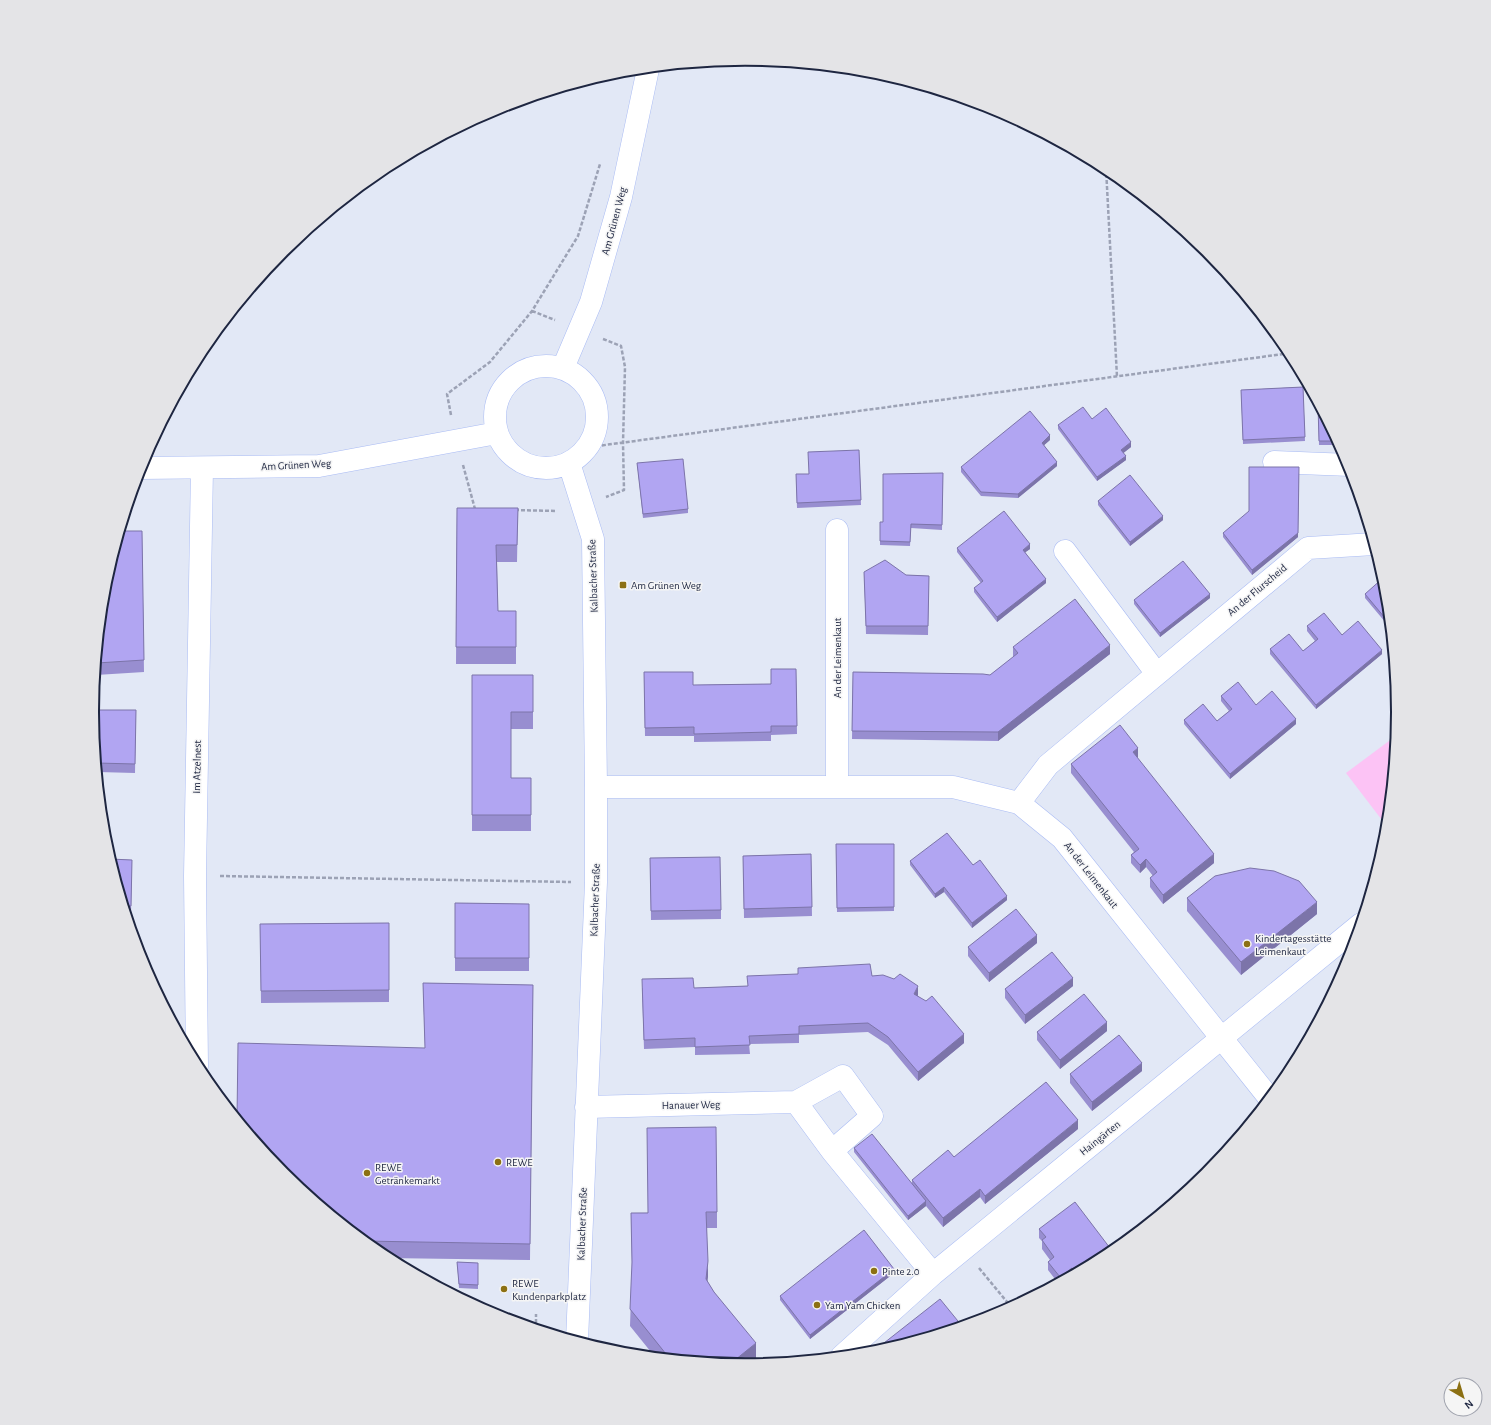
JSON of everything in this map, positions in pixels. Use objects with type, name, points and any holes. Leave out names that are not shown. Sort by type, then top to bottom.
[{"type":"street","name":"Am Grünen Weg","points":[[563,368],[591,302],[613,227],[621,197],[647,74]]},
{"type":"street","points":[[547,366],[563,368],[577,376],[588,388],[595,402],[597,418],[594,434],[586,448],[569,463],[552,468],[534,467],[518,460],[505,448],[496,433],[494,417],[497,401],[504,386],[516,375],[531,367],[547,366]]},
{"type":"street","name":"Am Grünen Weg","points":[[147,468],[319,466],[496,433]]},
{"type":"street","points":[[1274,462],[1343,465]]},
{"type":"street","name":"Kalbacher Straße","points":[[569,463],[594,539],[596,882],[577,1337]]},
{"type":"street","name":"Im Atzelnest","points":[[197,1054],[195,876],[202,468]]},
{"type":"street","name":"An der Leimenkaut","points":[[837,530],[837,786]]},
{"type":"street","name":"An der Flurscheid","points":[[1020,803],[1048,765],[1308,548],[1369,541]]},
{"type":"street","points":[[1065,551],[1157,674]]},
{"type":"street","name":"An der Leimenkaut","points":[[596,787],[952,786],[1020,803],[1062,838],[1266,1095]]},
{"type":"street","name":"Haingärten","points":[[848,1350],[934,1274],[1355,929]]},
{"type":"street","name":"Hanauer Weg","points":[[586,1107],[796,1102],[843,1076],[872,1116],[832,1151]]},
{"type":"street","points":[[796,1102],[832,1151],[934,1274]]},
{"type":"path","points":[[452,417],[447,394],[490,362],[532,311],[578,236],[602,157]]},
{"type":"path","points":[[1106,176],[1117,377]]},
{"type":"path","points":[[532,311],[556,320]]},
{"type":"path","points":[[600,338],[621,346],[625,367],[623,443],[624,490],[603,498]]},
{"type":"path","points":[[586,448],[1284,354]]},
{"type":"path","points":[[462,462],[475,509],[483,509]]},
{"type":"path","points":[[514,510],[557,511]]},
{"type":"path","points":[[195,876],[555,882]]},
{"type":"path","points":[[978,1267],[1008,1303]]},
{"type":"path","points":[[536,1314],[536,1324]]},
{"type":"shaded area","points":[[1391,739],[1391,755],[1383,821],[1346,773]]},
{"type":"building","points":[[1303,387],[1305,437],[1243,440],[1241,390]]},
{"type":"building","points":[[1083,407],[1092,419],[1106,408],[1131,442],[1121,450],[1126,456],[1097,477],[1058,425]]},
{"type":"building","points":[[1030,411],[1050,435],[1042,443],[1057,462],[1018,494],[981,492],[961,467]]},
{"type":"building","points":[[1318,414],[1332,441],[1319,441]]},
{"type":"building","points":[[859,450],[861,500],[797,503],[796,474],[809,474],[808,452]]},
{"type":"building","points":[[683,459],[688,509],[643,514],[637,463]]},
{"type":"building","points":[[1249,467],[1299,467],[1298,533],[1252,570],[1223,533],[1249,511]]},
{"type":"building","points":[[943,473],[942,525],[911,524],[910,542],[880,541],[880,522],[883,522],[883,474]]},
{"type":"building","points":[[1130,475],[1163,516],[1130,542],[1098,501]]},
{"type":"building","points":[[457,508],[518,508],[517,545],[496,545],[498,611],[516,611],[516,647],[456,647]]},
{"type":"building","points":[[1004,511],[1030,544],[1023,550],[1046,579],[997,617],[974,588],[983,581],[957,548]]},
{"type":"building","points":[[125,531],[142,531],[144,660],[101,663],[111,586]]},
{"type":"building","points":[[885,560],[906,575],[929,576],[928,626],[866,626],[864,572]]},
{"type":"building","points":[[1183,561],[1210,594],[1160,633],[1134,600]]},
{"type":"building","points":[[1379,582],[1384,617],[1365,594]]},
{"type":"building","points":[[1075,599],[1110,645],[998,732],[852,731],[853,672],[990,675],[1018,653],[1013,647]]},
{"type":"building","points":[[1324,613],[1342,635],[1358,621],[1382,650],[1316,705],[1270,649],[1289,634],[1303,651],[1318,639],[1307,626]]},
{"type":"building","points":[[771,669],[796,669],[797,726],[771,726],[771,732],[694,734],[694,727],[645,728],[644,672],[693,672],[693,685],[771,684]]},
{"type":"building","points":[[472,675],[533,675],[533,712],[511,712],[511,778],[531,778],[531,815],[472,815]]},
{"type":"building","points":[[1238,682],[1256,705],[1272,691],[1296,719],[1230,774],[1184,720],[1203,704],[1217,721],[1232,709],[1221,696]]},
{"type":"building","points":[[99,710],[136,710],[135,764],[101,763]]},
{"type":"building","points":[[1120,725],[1138,748],[1133,752],[1214,854],[1163,895],[1150,878],[1157,872],[1146,859],[1140,865],[1131,855],[1139,849],[1071,764]]},
{"type":"building","points":[[947,833],[973,865],[980,860],[1007,896],[972,923],[944,887],[935,894],[910,861]]},
{"type":"building","points":[[836,844],[894,844],[894,907],[837,908]]},
{"type":"building","points":[[811,854],[812,907],[744,909],[743,856]]},
{"type":"building","points":[[720,857],[721,910],[651,911],[650,858]]},
{"type":"building","points":[[116,859],[132,860],[131,906],[129,906]]},
{"type":"building","name":"Kindertagesstätte Leimenkaut","points":[[1250,868],[1274,871],[1299,881],[1317,902],[1241,962],[1187,898],[1215,876]]},
{"type":"building","points":[[455,903],[529,904],[529,958],[455,958]]},
{"type":"building","points":[[1016,909],[1037,935],[989,973],[968,947]]},
{"type":"building","points":[[389,923],[389,990],[261,991],[260,924]]},
{"type":"building","points":[[1052,952],[1073,978],[1025,1015],[1005,989]]},
{"type":"building","points":[[870,964],[872,976],[883,975],[894,979],[900,974],[918,986],[914,994],[926,1001],[932,996],[964,1034],[918,1072],[888,1037],[868,1023],[799,1026],[799,1034],[749,1036],[750,1045],[695,1047],[695,1038],[644,1040],[642,979],[693,978],[694,988],[748,986],[747,976],[798,974],[798,968]]},
{"type":"building","points":[[423,983],[533,985],[530,1244],[374,1241],[319,1199],[288,1170],[259,1139],[237,1111],[238,1043],[425,1048]]},
{"type":"building","points":[[1084,994],[1107,1022],[1060,1060],[1037,1032]]},
{"type":"building","points":[[1119,1035],[1142,1063],[1092,1102],[1070,1074]]},
{"type":"building","points":[[1046,1082],[1078,1120],[985,1196],[980,1189],[943,1218],[912,1180],[948,1150],[954,1157]]},
{"type":"building","points":[[716,1127],[717,1212],[706,1212],[708,1261],[706,1279],[714,1292],[756,1343],[736,1359],[703,1358],[666,1354],[630,1309],[632,1262],[631,1213],[648,1213],[647,1128]]},
{"type":"building","points":[[872,1134],[926,1201],[908,1216],[854,1148]]},
{"type":"building","points":[[1075,1202],[1109,1247],[1073,1269],[1072,1268],[1060,1277],[1048,1262],[1054,1257],[1042,1240],[1046,1237],[1039,1229]]},
{"type":"building","points":[[864,1230],[894,1269],[810,1335],[780,1296]]},
{"type":"building","points":[[457,1262],[478,1263],[478,1285],[459,1284]]},
{"type":"building","points":[[940,1299],[959,1323],[913,1337],[882,1345]]},
{"type":"place","name":"Am Grünen Weg","points":[[623,585]]},
{"type":"place","name":"Kindertagesstätte Leimenkaut","points":[[1247,944]]},
{"type":"place","name":"REWE","points":[[498,1162]]},
{"type":"place","name":"REWE Getränkemarkt","points":[[367,1173]]},
{"type":"place","name":"Pinte 2.0","points":[[874,1271]]},
{"type":"place","name":"REWE Kundenparkplatz","points":[[504,1289]]},
{"type":"place","name":"Yam Yam Chicken","points":[[817,1305]]}]
